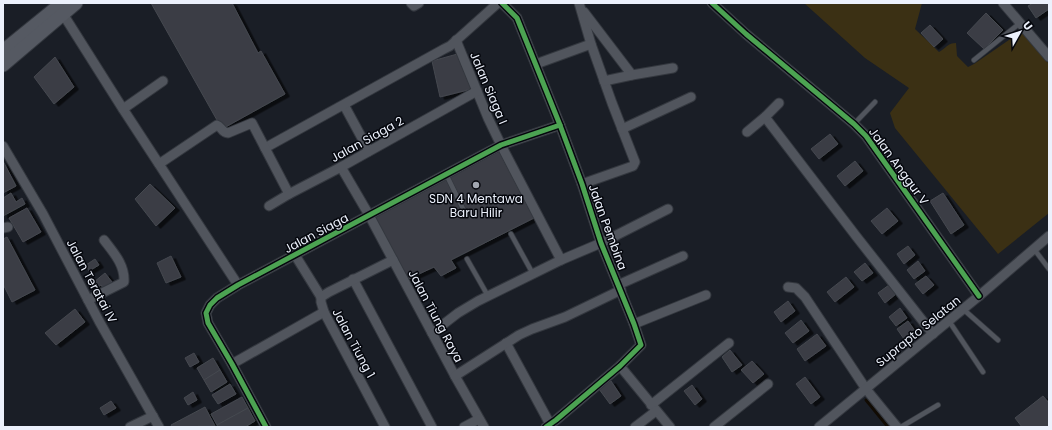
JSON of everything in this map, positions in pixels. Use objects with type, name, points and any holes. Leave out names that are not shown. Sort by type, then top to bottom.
[{"type":"street","points":[[3,51],[63,8],[76,3]]},
{"type":"street","points":[[411,3],[414,6],[418,3]]},
{"type":"street","points":[[265,148],[444,49],[498,3]]},
{"type":"street","name":"Jalan Pembina","points":[[502,3],[517,18],[536,64],[582,184],[601,243],[641,345],[620,366],[548,426]]},
{"type":"street","name":"Jalan Anggur V","points":[[712,3],[746,34],[854,124],[869,139],[978,296]]},
{"type":"street","points":[[1003,3],[1049,57]]},
{"type":"street","points":[[580,5],[591,44],[604,81],[635,161],[635,164],[632,166],[582,184]]},
{"type":"street","points":[[580,5],[632,75]]},
{"type":"street","points":[[3,65],[63,8]]},
{"type":"street","points":[[63,8],[123,109],[238,285]]},
{"type":"street","name":"Jalan Siaga I","points":[[456,40],[501,145],[561,260]]},
{"type":"street","points":[[536,64],[591,44]]},
{"type":"street","points":[[604,81],[674,68]]},
{"type":"street","points":[[123,109],[163,82]]},
{"type":"street","name":"Jalan Siaga 2","points":[[269,206],[477,91]]},
{"type":"street","points":[[622,129],[691,98]]},
{"type":"street","points":[[746,132],[766,117],[779,103]]},
{"type":"street","points":[[344,105],[369,151]]},
{"type":"street","points":[[766,117],[851,230],[933,334]]},
{"type":"street","points":[[159,164],[217,125],[224,132],[228,133],[252,123],[289,194]]},
{"type":"street","name":"Jalan Siaga","points":[[266,427],[208,323],[206,313],[210,305],[217,298],[238,285],[501,145],[560,125]]},
{"type":"street","name":"Jalan Teratai IV","points":[[3,146],[43,214],[88,300],[159,427]]},
{"type":"street","name":"Jalan Tiung Raya","points":[[341,167],[369,215],[392,260],[484,427]]},
{"type":"street","points":[[432,332],[467,307],[488,296],[561,260],[601,243],[668,209]]},
{"type":"street","name":"Suprapto Selatan","points":[[819,427],[964,309],[1049,236]]},
{"type":"street","points":[[88,300],[124,282],[121,264],[104,240]]},
{"type":"street","points":[[295,255],[321,297]]},
{"type":"street","points":[[455,376],[506,343],[532,329],[565,317],[683,256]]},
{"type":"street","name":"Jalan Tiung 1","points":[[385,427],[324,312],[321,297],[392,260]]},
{"type":"street","points":[[353,279],[432,427]]},
{"type":"street","points":[[788,287],[796,288],[805,297],[866,389],[897,427]]},
{"type":"street","points":[[634,324],[706,295]]},
{"type":"street","points":[[232,364],[324,312]]},
{"type":"street","points":[[506,343],[548,426]]},
{"type":"street","points":[[635,427],[654,408],[729,344]]},
{"type":"street","points":[[620,366],[670,427]]},
{"type":"street","points":[[714,427],[768,384]]},
{"type":"street","points":[[130,427],[153,416]]},
{"type":"street","points":[[464,427],[479,419]]},
{"type":"lane","points":[[974,60],[1020,23]]},
{"type":"lane","points":[[854,124],[875,102]]},
{"type":"lane","points":[[446,174],[466,215]]},
{"type":"lane","points":[[511,234],[533,274]]},
{"type":"lane","points":[[1034,249],[1049,269]]},
{"type":"lane","points":[[466,259],[488,296]]},
{"type":"lane","points":[[964,309],[998,340]]},
{"type":"lane","points":[[949,321],[983,372]]},
{"type":"lane","points":[[901,427],[938,406]]},
{"type":"shaded area","points":[[804,3],[922,3],[915,29],[939,52],[949,45],[956,43],[957,56],[968,67],[1022,31],[1049,64],[1049,213],[998,254],[895,128],[890,113],[909,88],[865,58]]},
{"type":"building","points":[[151,3],[232,3],[258,53],[261,51],[285,94],[222,129]]},
{"type":"building","points":[[1033,3],[1049,3],[1049,9],[1036,18],[1028,6]]},
{"type":"building","points":[[986,13],[1003,30],[984,49],[967,33]]},
{"type":"building","points":[[930,25],[943,39],[934,47],[921,33]]},
{"type":"building","points":[[461,53],[472,89],[440,97],[432,61]]},
{"type":"building","points":[[55,57],[74,87],[54,104],[34,77]]},
{"type":"building","points":[[830,134],[838,144],[819,159],[811,149]]},
{"type":"building","name":"SDN 4 Mentawa Baru Hilir","points":[[499,152],[534,218],[451,260],[456,268],[441,276],[434,267],[406,280],[373,217]]},
{"type":"building","points":[[3,161],[16,186],[3,193]]},
{"type":"building","points":[[855,161],[863,171],[845,186],[837,176]]},
{"type":"building","points":[[150,184],[175,208],[156,226],[135,199]]},
{"type":"building","points":[[11,193],[16,202],[22,198],[25,204],[3,216],[3,198]]},
{"type":"building","points":[[943,193],[964,225],[951,234],[930,201]]},
{"type":"building","points":[[27,208],[41,232],[23,242],[9,218]]},
{"type":"building","points":[[887,208],[898,221],[882,234],[871,221]]},
{"type":"building","points":[[7,237],[35,290],[12,302],[3,284],[3,239]]},
{"type":"building","points":[[908,246],[915,255],[904,264],[897,254]]},
{"type":"building","points":[[171,256],[181,277],[166,283],[157,263]]},
{"type":"building","points":[[95,259],[99,265],[89,271],[86,265]]},
{"type":"building","points":[[918,261],[925,271],[914,279],[907,270]]},
{"type":"building","points":[[865,263],[873,273],[862,281],[854,272]]},
{"type":"building","points":[[105,273],[112,282],[103,288],[101,285],[98,287],[94,282]]},
{"type":"building","points":[[926,276],[934,285],[923,294],[915,284]]},
{"type":"building","points":[[846,277],[854,287],[835,302],[827,292]]},
{"type":"building","points":[[889,285],[896,294],[885,303],[878,293]]},
{"type":"building","points":[[788,301],[795,311],[781,322],[774,312]]},
{"type":"building","points":[[900,308],[907,318],[896,326],[889,317]]},
{"type":"building","points":[[75,309],[85,322],[56,345],[45,333]]},
{"type":"building","points":[[801,320],[809,331],[793,343],[785,333]]},
{"type":"building","points":[[908,321],[915,331],[904,339],[897,329]]},
{"type":"building","points":[[817,334],[826,346],[805,361],[797,349]]},
{"type":"building","points":[[730,350],[742,365],[732,372],[722,357]]},
{"type":"building","points":[[194,353],[199,362],[190,367],[185,358]]},
{"type":"building","points":[[213,358],[220,370],[204,380],[197,368]]},
{"type":"building","points":[[752,361],[764,374],[753,383],[741,370]]},
{"type":"building","points":[[220,370],[227,382],[211,392],[204,380]]},
{"type":"building","points":[[805,377],[820,397],[811,404],[796,384]]},
{"type":"building","points":[[611,381],[621,396],[610,404],[599,389]]},
{"type":"building","points":[[230,384],[236,394],[218,404],[212,395]]},
{"type":"building","points":[[692,385],[702,399],[695,405],[684,391]]},
{"type":"building","points":[[193,392],[197,400],[188,405],[184,398]]},
{"type":"building","points":[[1043,396],[1049,403],[1049,427],[1022,427],[1015,418]]},
{"type":"building","points":[[242,397],[248,408],[217,425],[211,414]]},
{"type":"building","points":[[111,401],[116,408],[104,415],[100,408]]},
{"type":"building","points":[[205,407],[215,426],[172,427],[171,425]]},
{"type":"building","points":[[248,408],[255,421],[245,427],[218,427],[217,425]]},
{"type":"waterway","points":[[866,400],[888,427]]},
{"type":"cycle path","points":[[502,3],[517,18],[560,125],[582,184],[601,243],[641,345],[620,366],[546,427]]},
{"type":"cycle path","points":[[712,3],[746,34],[854,124],[866,136],[979,296]]},
{"type":"cycle path","points":[[266,427],[208,323],[206,313],[210,305],[217,298],[238,285],[501,145],[560,125]]},
{"type":"place","name":"SDN 4 Mentawa Baru Hilir","points":[[476,185]]}]
